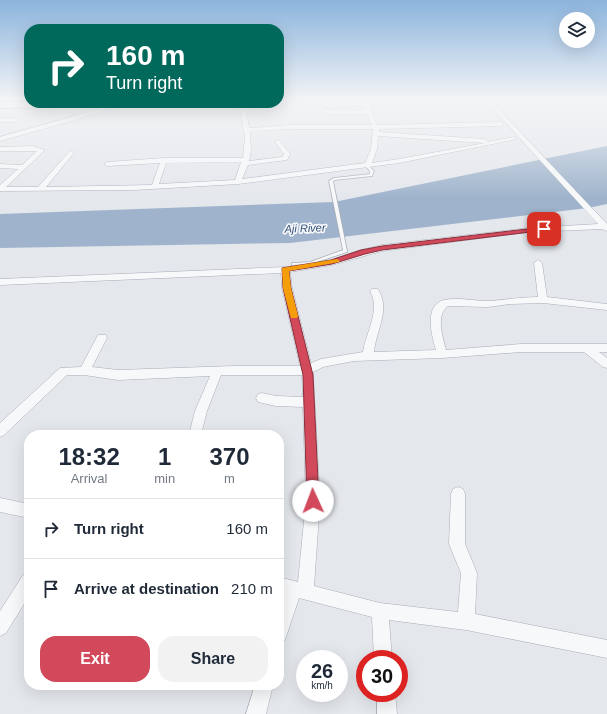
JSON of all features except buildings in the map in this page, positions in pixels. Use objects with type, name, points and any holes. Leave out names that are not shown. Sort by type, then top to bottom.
[{"type":"street","points":[[0,139],[25,132]]},
{"type":"street","points":[[238,182],[245,162],[248,147],[246,132]]},
{"type":"street","points":[[441,132],[444,138]]},
{"type":"street","points":[[518,132],[606,227]]},
{"type":"street","points":[[367,166],[374,149],[376,134],[502,142]]},
{"type":"street","points":[[0,189],[155,186],[238,182],[367,166],[514,139]]},
{"type":"street","points":[[107,164],[164,160],[245,162],[285,159],[287,154],[278,142]]},
{"type":"street","points":[[0,149],[33,148],[42,150],[0,189]]},
{"type":"street","points":[[41,188],[71,154]]},
{"type":"street","points":[[155,186],[164,160]]},
{"type":"street","points":[[0,166],[25,167]]},
{"type":"street","points":[[0,282],[289,267],[332,262],[363,252],[382,248],[529,230],[606,227]]},
{"type":"street","points":[[538,263],[543,300]]},
{"type":"street","points":[[284,616],[313,501],[307,370],[287,288],[289,267]]},
{"type":"street","points":[[368,356],[370,340],[380,308],[380,298],[375,291]]},
{"type":"street","points":[[442,354],[436,318],[437,310],[446,303],[488,304],[510,301],[543,300],[607,307]]},
{"type":"street","points":[[84,371],[102,338]]},
{"type":"street","points":[[0,431],[60,373],[64,371],[84,371],[118,375],[307,370],[321,363],[368,356],[442,354],[521,348],[607,348]]},
{"type":"street","points":[[586,348],[607,364]]},
{"type":"street","points":[[196,430],[201,411],[217,372]]},
{"type":"street","points":[[262,398],[276,401],[309,402]]},
{"type":"street","points":[[458,494],[457,544],[469,573],[466,621]]},
{"type":"street","points":[[0,505],[24,510]]},
{"type":"street","points":[[292,588],[380,611],[466,621],[607,649]]},
{"type":"street","points":[[0,627],[24,589]]},
{"type":"street","points":[[380,611],[382,650]]},
{"type":"street","points":[[256,714],[263,690]]},
{"type":"street","points":[[387,702],[388,714]]},
{"type":"lane","points":[[289,267],[311,263],[345,251],[331,181],[334,179],[371,175],[372,172],[367,166]]},
{"type":"water","name":"Aji River","points":[[607,146],[607,204],[588,208],[290,243],[0,248],[0,214],[334,202]]},
{"type":"slow traffic","points":[[294,316],[287,288],[285,270],[337,261]]},
{"type":"route","points":[[313,501],[308,375],[287,288],[285,270],[332,262],[363,252],[382,248],[544,229]]}]
